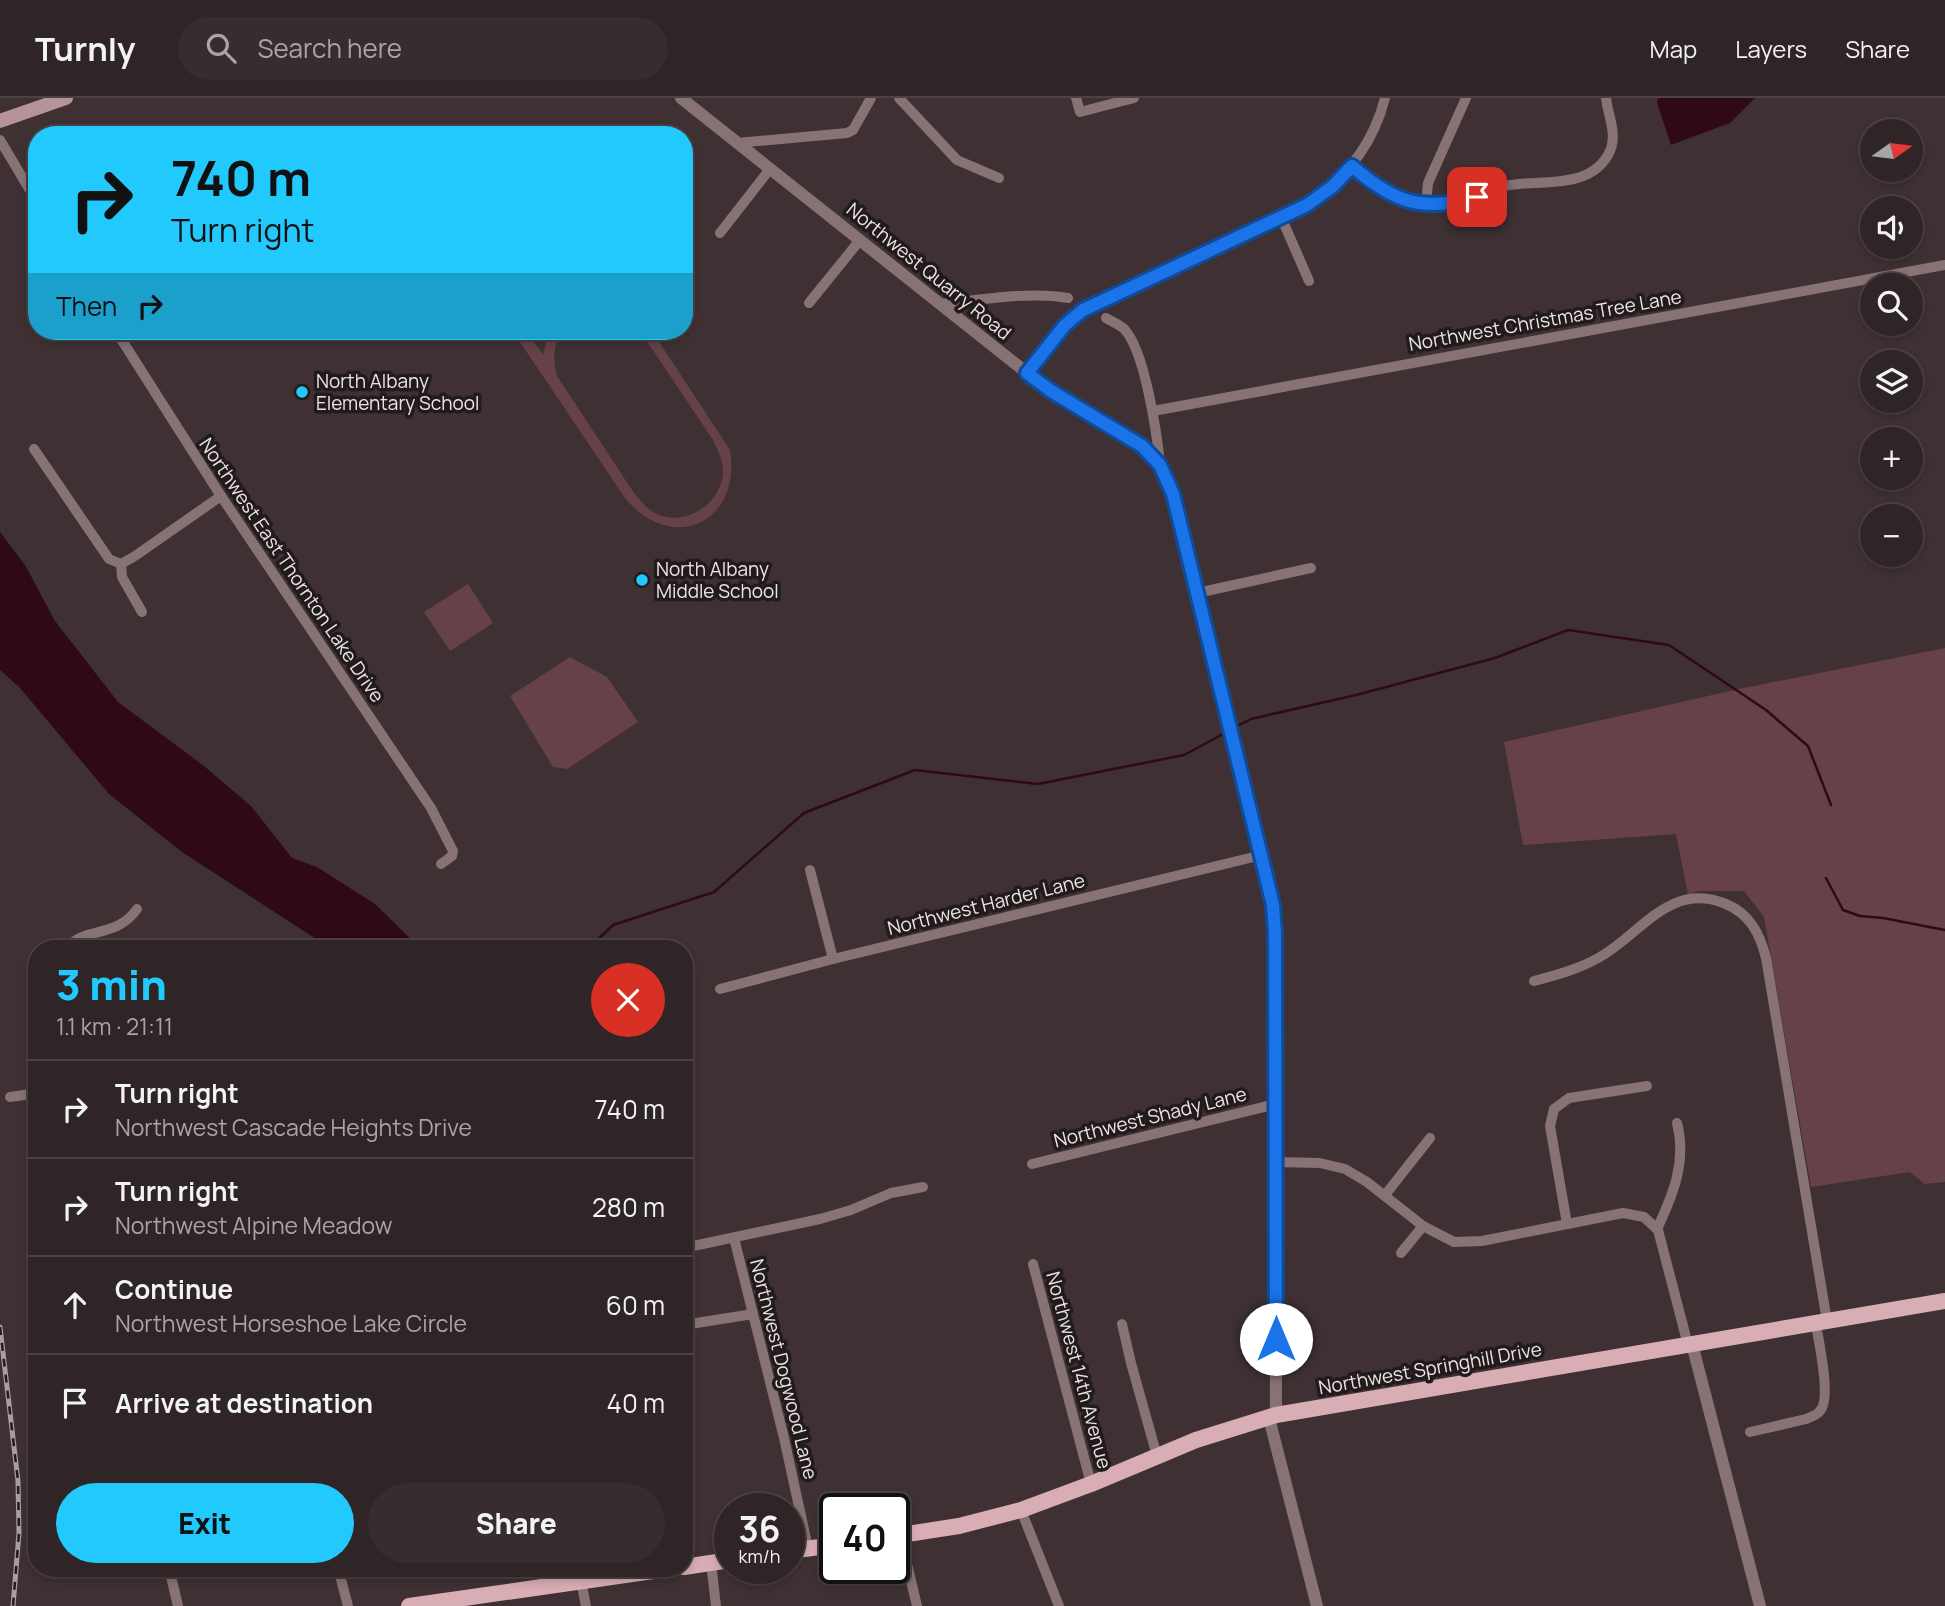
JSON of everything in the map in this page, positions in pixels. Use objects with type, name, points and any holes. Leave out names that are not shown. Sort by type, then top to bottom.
[{"type":"main road","points":[[0,121],[66,98]]},
{"type":"main road","name":"Northwest Springhill Drive","points":[[910,1534],[1021,1510],[1091,1485],[1196,1440],[1273,1416],[1945,1301]]},
{"type":"main road","points":[[805,1548],[819,1547]]},
{"type":"main road","points":[[693,1565],[714,1563]]},
{"type":"main road","points":[[409,1606],[457,1603],[610,1577]]},
{"type":"street","name":"Northwest Quarry Road","points":[[681,98],[1027,373],[1059,396],[1133,439],[1160,465]]},
{"type":"street","points":[[737,143],[853,130],[871,98]]},
{"type":"street","points":[[899,98],[957,160],[999,178]]},
{"type":"street","points":[[1076,98],[1080,112],[1134,98]]},
{"type":"street","points":[[1027,373],[1065,325],[1083,310],[1317,199],[1352,166],[1371,137],[1385,98]]},
{"type":"street","points":[[1426,204],[1428,183],[1466,98]]},
{"type":"street","points":[[1352,166],[1381,190],[1397,198],[1426,204],[1466,200],[1510,185],[1581,177],[1595,170],[1609,155],[1613,138],[1606,98]]},
{"type":"street","points":[[0,140],[28,187]]},
{"type":"street","points":[[720,233],[770,169]]},
{"type":"street","points":[[1281,217],[1309,281]]},
{"type":"street","points":[[809,303],[860,240]]},
{"type":"street","name":"Northwest Christmas Tree Lane","points":[[1153,411],[1945,265]]},
{"type":"street","points":[[941,304],[993,298],[1068,298]]},
{"type":"street","name":"Northwest Quarry Road","points":[[1107,318],[1124,329],[1134,344],[1153,411],[1160,465],[1173,494],[1271,891],[1275,933],[1276,1104],[1273,1416],[1317,1606]]},
{"type":"street","name":"Northwest East Thornton Lake Drive","points":[[122,340],[221,496],[442,827],[453,851],[452,856],[442,864]]},
{"type":"street","points":[[34,449],[109,559],[121,564]]},
{"type":"street","points":[[121,564],[221,496]]},
{"type":"street","points":[[121,564],[122,577],[142,612]]},
{"type":"street","points":[[1197,593],[1311,568]]},
{"type":"street","name":"Northwest Harder Lane","points":[[720,989],[1262,855]]},
{"type":"street","points":[[810,870],[833,959]]},
{"type":"street","points":[[1534,981],[1567,972],[1598,958],[1627,939],[1652,916],[1677,902],[1705,898],[1732,906],[1752,923],[1762,944],[1790,1102],[1821,1322],[1826,1396],[1822,1409],[1814,1416],[1750,1432]]},
{"type":"street","points":[[75,940],[123,925],[137,909]]},
{"type":"street","points":[[1567,1224],[1550,1126],[1554,1109],[1569,1098],[1647,1086]]},
{"type":"street","points":[[10,1097],[28,1094]]},
{"type":"street","name":"Northwest Shady Lane","points":[[1032,1164],[1276,1104]]},
{"type":"street","points":[[1657,1229],[1673,1196],[1680,1165],[1682,1140],[1678,1123]]},
{"type":"street","points":[[1385,1195],[1430,1138]]},
{"type":"street","points":[[1276,1162],[1334,1165],[1357,1175],[1423,1226],[1454,1242],[1467,1243],[1611,1215],[1634,1213],[1644,1217],[1657,1229],[1760,1606]]},
{"type":"street","points":[[693,1246],[820,1219],[851,1210],[891,1193],[923,1187]]},
{"type":"street","points":[[1401,1253],[1423,1226]]},
{"type":"street","name":"Northwest Dogwood Lane","points":[[734,1238],[784,1438],[808,1548]]},
{"type":"street","name":"Northwest 14th Avenue","points":[[1032,1264],[1091,1485]]},
{"type":"street","points":[[693,1324],[753,1314]]},
{"type":"street","points":[[1122,1324],[1130,1363],[1157,1456]]},
{"type":"street","points":[[1021,1510],[1059,1606]]},
{"type":"street","points":[[711,1563],[716,1606]]},
{"type":"street","points":[[171,1577],[177,1606]]},
{"type":"street","points":[[340,1577],[348,1606]]},
{"type":"street","points":[[581,1581],[586,1606]]},
{"type":"street","points":[[910,1582],[917,1606]]},
{"type":"shaded area","points":[[1658,98],[1755,98],[1730,123],[1671,145],[1657,103]]},
{"type":"shaded area","points":[[533,340],[543,355],[547,340],[557,340],[554,353],[557,376],[634,493],[655,513],[670,518],[681,517],[702,509],[717,493],[723,472],[722,463],[713,440],[646,340],[658,340],[730,450],[731,475],[725,496],[714,512],[700,523],[682,527],[663,525],[643,515],[625,498],[520,342]]},
{"type":"shaded area","points":[[0,532],[25,565],[55,621],[118,702],[204,766],[251,806],[292,858],[317,867],[375,904],[412,940],[318,940],[182,852],[109,794],[20,688],[0,670]]},
{"type":"shaded area","points":[[468,584],[493,623],[450,651],[424,612]]},
{"type":"shaded area","points":[[1945,648],[1945,1182],[1925,1184],[1910,1172],[1811,1187],[1764,917],[1744,891],[1698,891],[1688,895],[1676,834],[1523,845],[1504,742],[1739,689]]},
{"type":"shaded area","points":[[570,657],[607,677],[638,722],[567,769],[553,767],[510,696]]},
{"type":"waterway","points":[[1239,725],[1251,719],[1356,695],[1495,658],[1568,630],[1669,645],[1766,710],[1808,746],[1831,805]]},
{"type":"waterway","points":[[597,940],[613,925],[714,892],[804,813],[915,770],[1038,784],[1184,755],[1223,734]]},
{"type":"waterway","points":[[1826,878],[1843,910],[1860,916],[1945,930]]},
{"type":"railway","points":[[0,1327],[18,1481],[19,1533],[13,1606]]},
{"type":"place","name":"North Albany Elementary School","points":[[302,392]]},
{"type":"place","name":"North Albany Middle School","points":[[642,580]]},
{"type":"route","points":[[1276,1339],[1273,905],[1173,494],[1160,465],[1142,446],[1051,391],[1027,373],[1065,325],[1083,310],[1307,205],[1333,186],[1352,166],[1381,190],[1413,202],[1436,204],[1477,197]]}]
